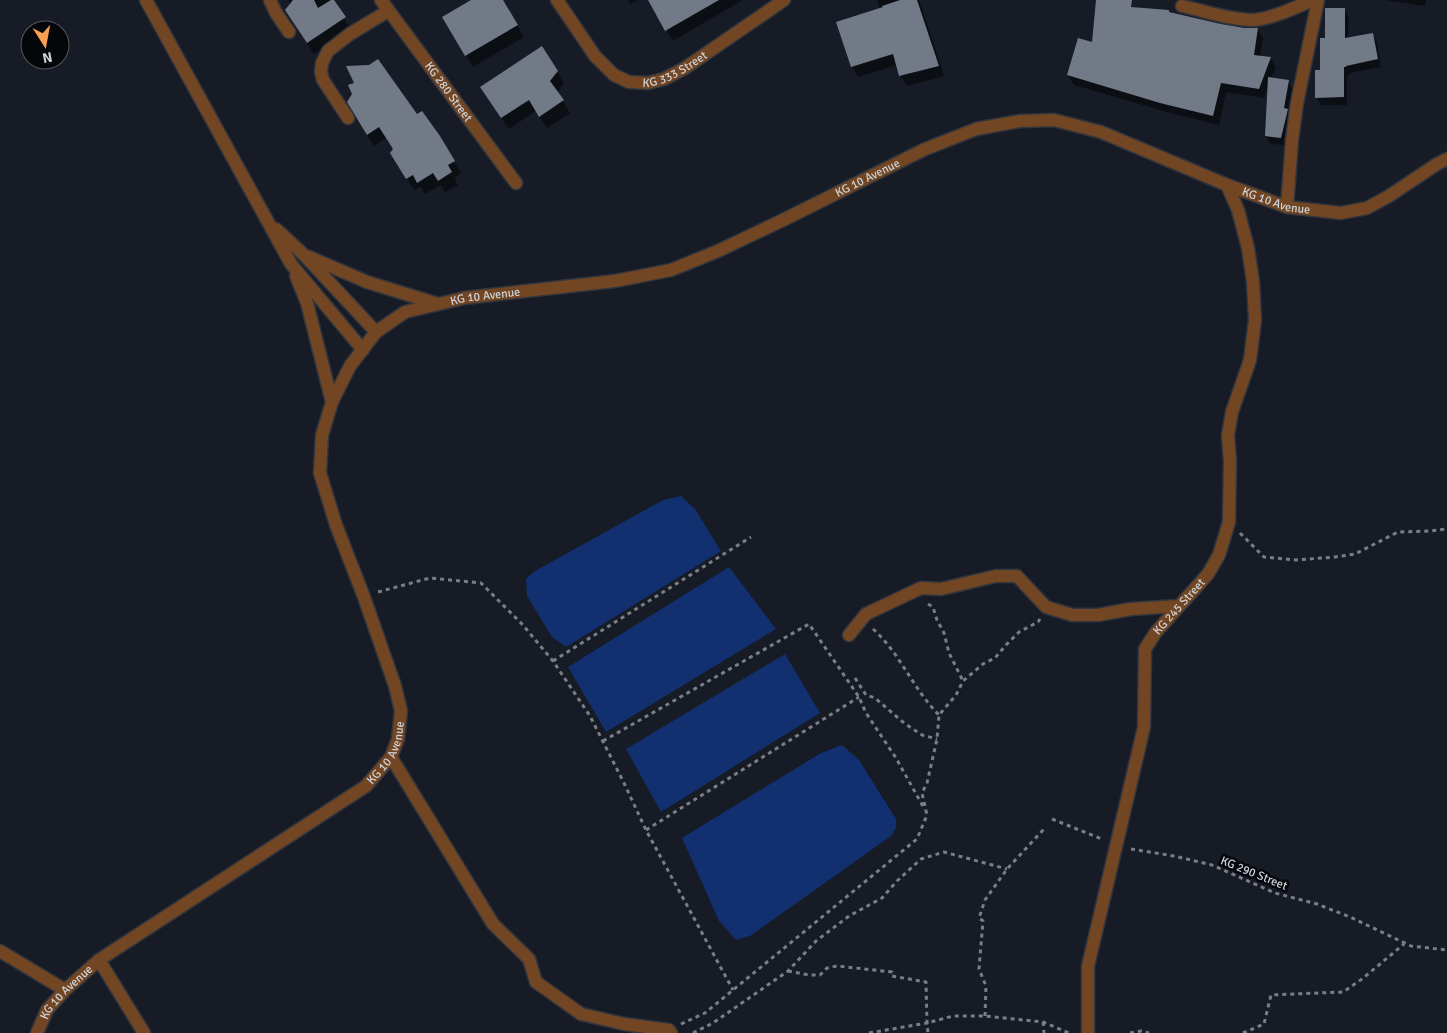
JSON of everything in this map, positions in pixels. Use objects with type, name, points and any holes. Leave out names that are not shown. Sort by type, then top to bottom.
[{"type":"street","points":[[146,0],[291,264],[307,302],[332,402]]},
{"type":"street","points":[[270,0],[289,32]]},
{"type":"street","name":"KG 333 Street","points":[[557,0],[596,56],[614,75],[629,82],[648,83],[664,79],[685,68],[784,0]]},
{"type":"street","points":[[1182,6],[1224,16],[1255,20],[1284,12],[1312,0]]},
{"type":"street","points":[[1287,207],[1297,103],[1318,0]]},
{"type":"street","points":[[348,118],[323,80],[321,72],[322,63],[328,51],[384,5]]},
{"type":"street","name":"KG 280 Street","points":[[384,5],[516,183]]},
{"type":"street","name":"KG 10 Avenue","points":[[37,1033],[47,1010],[65,990],[99,960],[366,786],[391,757],[398,739],[401,711],[395,686],[364,597],[336,525],[320,473],[322,435],[332,402],[350,366],[376,332],[405,312],[464,298],[615,282],[671,270],[718,251],[923,150],[976,129],[1020,121],[1054,120],[1101,132],[1287,207],[1341,213],[1367,208],[1447,159]]},
{"type":"street","name":"KG 245 Street","points":[[1088,1033],[1088,966],[1144,727],[1145,649],[1156,632],[1208,574],[1219,555],[1229,522],[1229,427],[1232,412],[1250,360],[1255,320],[1253,282],[1248,248],[1238,210],[1227,184]]},
{"type":"street","points":[[268,222],[304,255],[376,332]]},
{"type":"street","points":[[304,255],[367,282],[438,304]]},
{"type":"street","points":[[291,264],[363,350]]},
{"type":"street","points":[[849,635],[866,614],[921,588],[941,589],[996,576],[1017,576],[1046,607],[1072,615],[1098,615],[1131,609],[1179,606]]},
{"type":"street","points":[[391,757],[493,924],[529,959],[536,982],[581,1014],[624,1024],[670,1031]]},
{"type":"street","points":[[0,951],[65,990]]},
{"type":"street","points":[[99,960],[144,1033]]},
{"type":"path","points":[[1229,522],[1264,558],[1296,560],[1355,554],[1398,532],[1447,529]]},
{"type":"path","points":[[553,661],[751,537]]},
{"type":"path","points":[[364,597],[392,587],[430,578],[481,583],[522,624],[553,661],[590,716],[646,830],[733,990]]},
{"type":"path","points":[[941,589],[923,601],[933,607],[937,620],[944,632],[952,660],[963,681]]},
{"type":"path","points":[[670,1031],[705,1012],[917,839],[927,815],[922,794],[927,783],[937,739],[939,715],[956,695],[963,681],[983,664],[995,658],[1019,632],[1038,622],[1046,607]]},
{"type":"path","points":[[862,619],[879,634],[904,667],[926,702],[939,715]]},
{"type":"path","points":[[603,741],[810,624],[896,758],[927,815]]},
{"type":"path","points":[[855,678],[866,695],[875,698],[904,723],[922,735],[937,739]]},
{"type":"path","points":[[646,830],[859,698]]},
{"type":"path","name":"KG 290 Street","points":[[1052,819],[1134,850],[1174,856],[1212,865],[1275,893],[1317,904],[1350,917],[1404,944],[1447,950]]},
{"type":"path","points":[[986,1016],[986,986],[979,969],[983,921],[979,918],[984,900],[1007,869],[1044,829]]},
{"type":"path","points":[[693,1033],[712,1023],[788,971],[816,941],[849,916],[882,898],[921,859],[944,852],[1007,869]]},
{"type":"path","points":[[1243,1033],[1264,1024],[1271,995],[1344,992],[1404,944]]},
{"type":"path","points":[[788,971],[820,976],[827,968],[837,966],[892,972],[892,976],[926,982],[928,1033]]},
{"type":"path","points":[[870,1033],[927,1024],[952,1016],[986,1016],[1043,1022],[1069,1033]]},
{"type":"path","points":[[1043,1022],[1044,1033]]},
{"type":"path","points":[[1130,1033],[1141,1031],[1149,1033]]},
{"type":"water","points":[[681,496],[695,509],[721,551],[566,647],[552,637],[527,596],[526,579],[535,571],[663,500]]},
{"type":"water","points":[[729,567],[776,629],[606,732],[568,667]]},
{"type":"water","points":[[785,654],[820,713],[661,812],[626,749]]},
{"type":"water","points":[[842,745],[859,760],[896,819],[896,828],[891,836],[750,936],[736,940],[719,921],[682,838],[821,753]]},
{"type":"building","points":[[293,0],[314,0],[318,8],[334,0],[346,17],[307,43],[285,10]]},
{"type":"building","points":[[471,0],[503,0],[518,25],[465,56],[442,17]]},
{"type":"building","points":[[648,0],[719,0],[665,31]]},
{"type":"building","points":[[900,0],[917,0],[939,66],[899,76],[893,54],[851,67],[836,22]]},
{"type":"building","points":[[1096,0],[1132,0],[1131,7],[1169,10],[1169,12],[1221,24],[1244,28],[1258,28],[1254,55],[1271,57],[1259,89],[1221,83],[1213,116],[1160,103],[1067,75],[1078,38],[1092,42]]},
{"type":"building","points":[[1325,8],[1345,8],[1345,38],[1373,33],[1378,59],[1344,67],[1344,97],[1315,98],[1315,70],[1320,70],[1320,38],[1325,38]]},
{"type":"building","points":[[542,46],[558,71],[550,81],[564,100],[539,117],[529,100],[501,118],[480,87]]},
{"type":"building","points":[[378,59],[417,114],[422,111],[455,161],[448,165],[452,172],[438,181],[433,173],[417,183],[413,175],[406,179],[390,153],[393,149],[379,127],[367,135],[347,102],[352,94],[348,85],[354,83],[346,66],[369,65]]},
{"type":"building","points":[[1268,77],[1289,80],[1284,108],[1288,109],[1281,138],[1265,136]]}]
